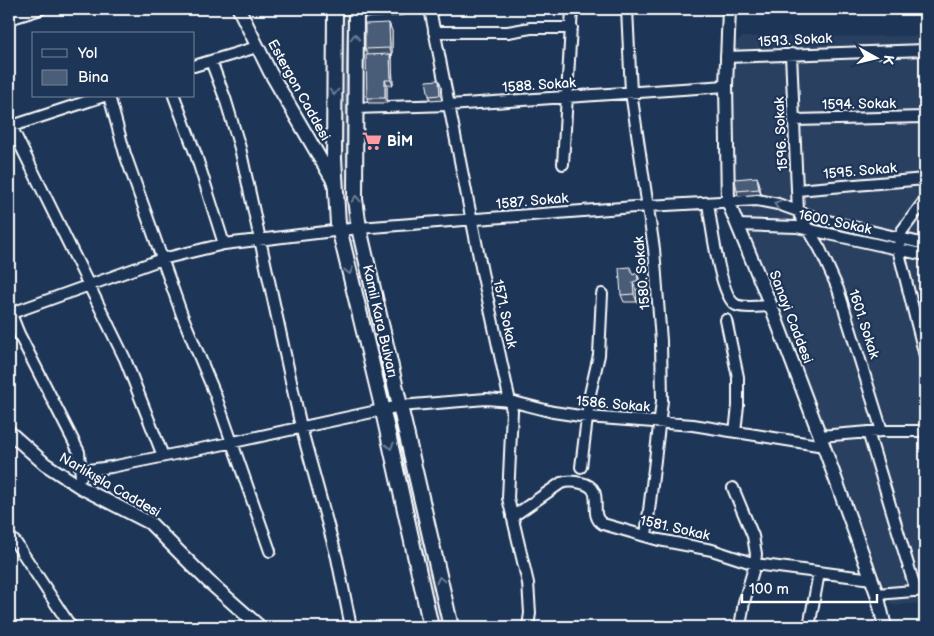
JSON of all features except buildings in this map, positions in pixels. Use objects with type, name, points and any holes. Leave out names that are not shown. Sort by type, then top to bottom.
[{"type":"main road","name":"Kamil Kara Bulvarı","points":[[335,9],[335,184],[339,230],[431,627]]},
{"type":"main road","name":"Kamil Kara Bulvarı","points":[[356,10],[355,198],[358,228],[451,627]]},
{"type":"street","points":[[9,19],[41,9]]},
{"type":"street","name":"Estergon Caddesi","points":[[239,9],[257,47],[335,184]]},
{"type":"street","points":[[356,10],[401,9]]},
{"type":"street","name":"1571. Sokak","points":[[430,9],[510,401],[512,418],[508,498],[528,583],[530,613],[528,627]]},
{"type":"street","points":[[563,164],[572,9]]},
{"type":"street","name":"1580. Sokak","points":[[627,9],[631,92],[654,249],[660,320],[662,401],[646,536]]},
{"type":"street","name":"Sanayi Caddesi","points":[[729,9],[726,58],[728,202],[771,306],[822,441],[878,594],[885,627]]},
{"type":"street","points":[[434,32],[508,32],[531,28],[572,28]]},
{"type":"street","points":[[195,66],[257,47]]},
{"type":"street","name":"1593. Sokak","points":[[726,58],[925,50]]},
{"type":"street","name":"1596. Sokak","points":[[791,54],[798,212]]},
{"type":"street","points":[[211,61],[225,98],[240,148],[301,427],[337,558],[351,627]]},
{"type":"street","name":"1588. Sokak","points":[[355,108],[449,105],[726,86]]},
{"type":"street","points":[[97,98],[9,124],[125,360],[164,456]]},
{"type":"street","points":[[110,98],[125,154],[182,316],[215,394],[270,551]]},
{"type":"street","points":[[175,98],[196,155],[224,244]]},
{"type":"street","name":"1594. Sokak","points":[[794,120],[925,117]]},
{"type":"street","name":"1595. Sokak","points":[[797,190],[925,179]]},
{"type":"street","points":[[925,200],[907,222],[899,237],[898,249],[925,356]]},
{"type":"street","name":"1587. Sokak","points":[[9,312],[162,259],[224,244],[358,228],[648,206],[765,201],[837,223],[925,244]]},
{"type":"street","points":[[708,204],[718,262],[730,300],[738,306],[771,306]]},
{"type":"street","name":"1601. Sokak","points":[[798,212],[830,270],[845,306],[882,431]]},
{"type":"street","name":"1600. Sokak","points":[[737,225],[782,226],[809,230],[925,255]]},
{"type":"street","points":[[566,481],[583,483],[581,467],[587,416],[600,342],[602,294]]},
{"type":"street","points":[[9,312],[79,452],[82,488]]},
{"type":"street","points":[[726,320],[738,377],[738,406],[735,432]]},
{"type":"street","name":"1586. Sokak","points":[[81,471],[164,456],[400,406],[486,399],[510,401],[553,412],[693,425],[735,432],[822,441],[868,432],[925,430]]},
{"type":"street","name":"Narlıkışla Caddesi","points":[[9,432],[45,464],[82,488],[150,523],[208,581],[259,627]]},
{"type":"street","points":[[868,432],[921,591],[878,594]]},
{"type":"street","points":[[512,517],[566,481],[581,467]]},
{"type":"street","name":"1581. Sokak","points":[[583,483],[589,485],[595,492],[596,517],[598,521],[646,536],[712,550],[755,564],[818,574],[872,579]]},
{"type":"street","points":[[733,488],[756,544],[755,564],[744,602],[740,627]]},
{"type":"street","points":[[9,536],[16,543],[71,627]]},
{"type":"street","points":[[809,627],[818,574]]},
{"type":"shaded area","points":[[342,9],[348,9],[346,90],[350,216],[346,222],[342,195],[341,153]]},
{"type":"shaded area","points":[[925,36],[925,603],[891,605],[764,270],[735,208],[729,78],[731,46],[743,37]]},
{"type":"shaded area","points":[[352,240],[356,244],[381,353],[379,357],[376,356],[351,250],[350,243]]},
{"type":"shaded area","points":[[394,417],[444,625],[442,627],[438,625],[391,421]]},
{"type":"place","name":"BİM","points":[[372,141]]}]
